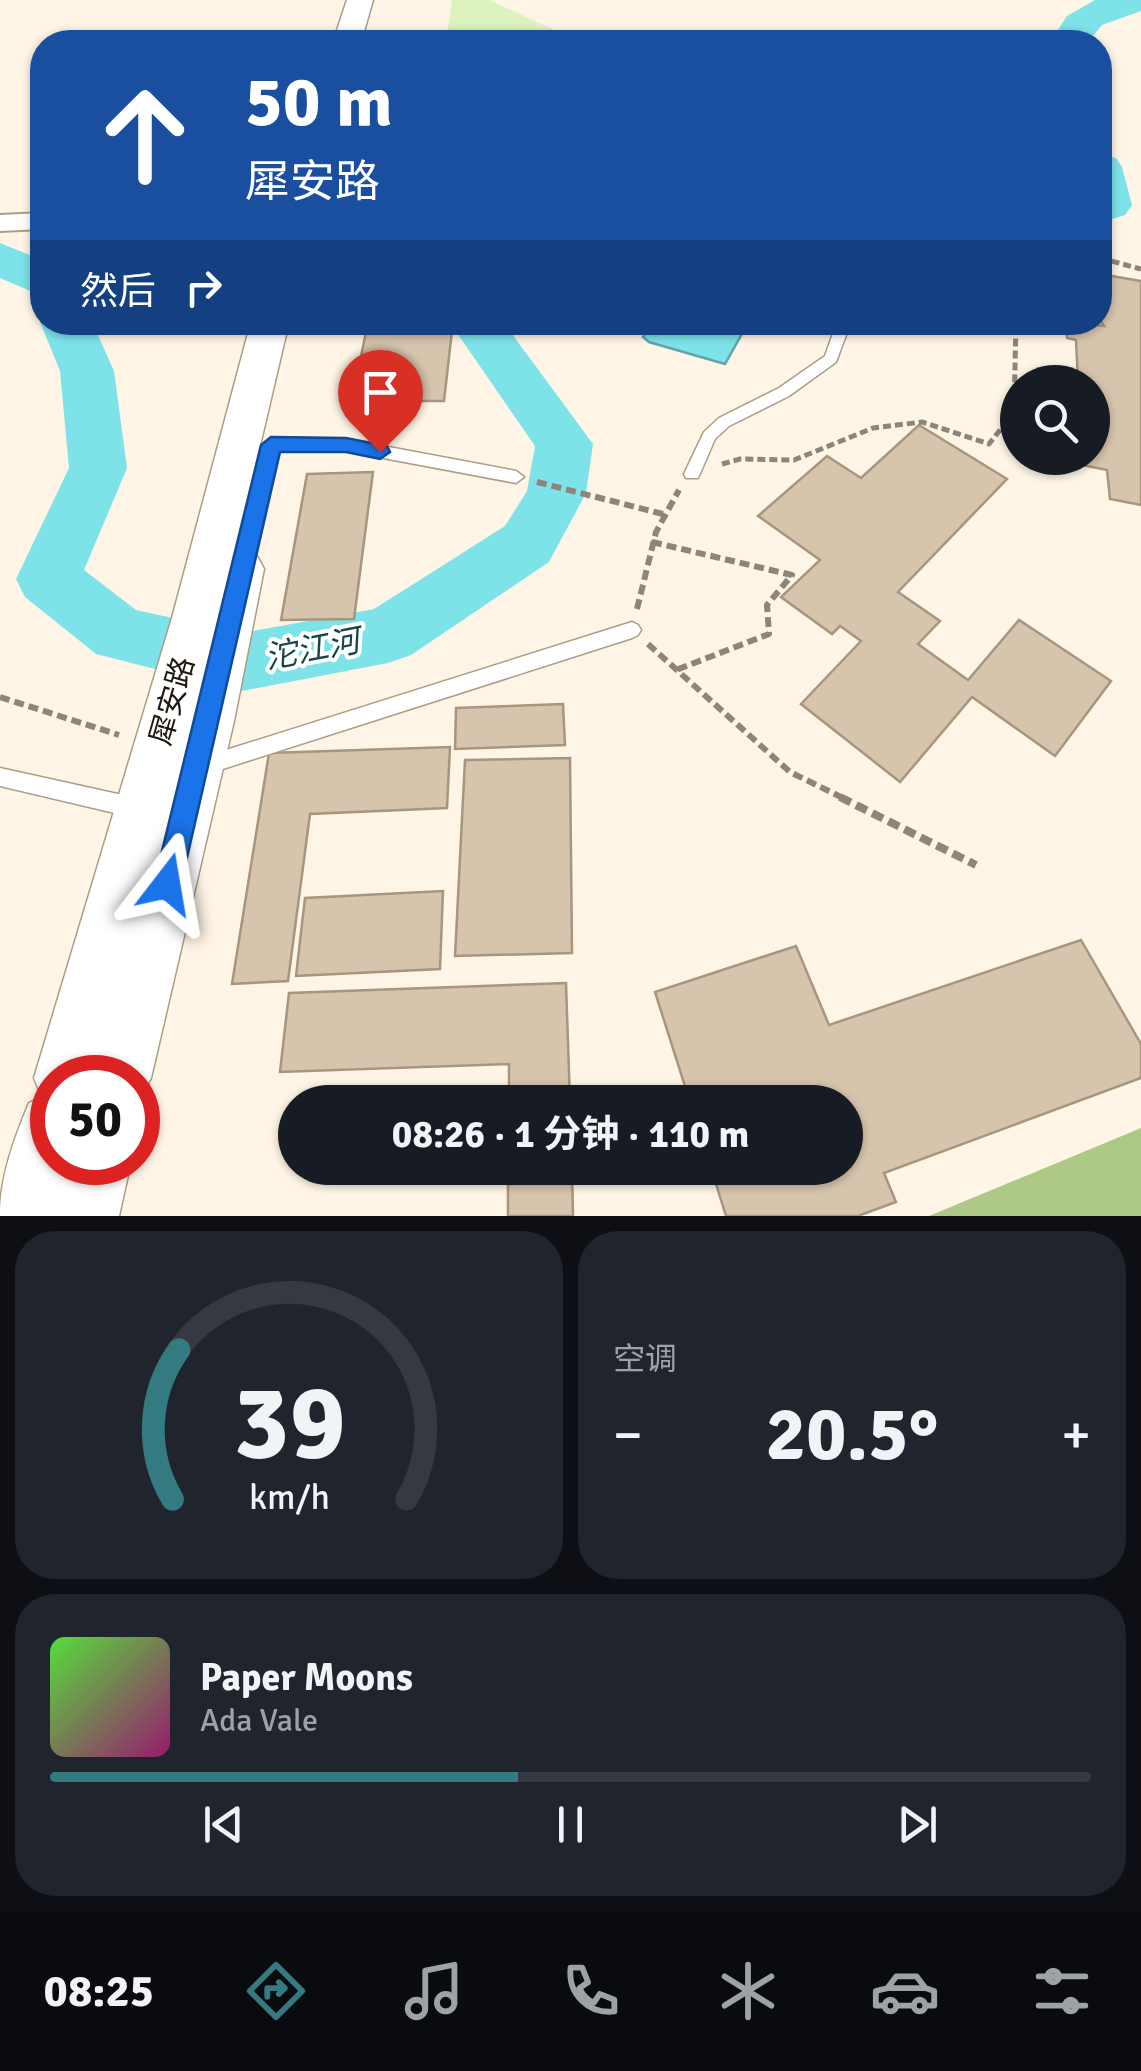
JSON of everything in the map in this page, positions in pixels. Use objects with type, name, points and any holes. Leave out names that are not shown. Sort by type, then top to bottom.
[{"type":"main road","points":[[351,30],[360,0]]},
{"type":"main road","points":[[375,30],[383,0]]},
{"type":"main road","name":"犀安路","points":[[72,1055],[141,809],[182,739],[215,607],[267,335]]},
{"type":"main road","name":"犀安路","points":[[215,607],[271,445],[298,335]]},
{"type":"main road","points":[[123,1055],[182,739]]},
{"type":"main road","points":[[28,1216],[36,1185]]},
{"type":"main road","points":[[85,1216],[92,1185]]},
{"type":"street","points":[[0,223],[30,222]]},
{"type":"lane","points":[[692,474],[709,436],[724,422],[784,392],[830,359],[839,335]]},
{"type":"lane","points":[[271,445],[346,445],[516,477]]},
{"type":"lane","points":[[182,739],[632,630]]},
{"type":"lane","points":[[0,777],[141,809]]},
{"type":"path","points":[[1112,261],[1141,269]]},
{"type":"path","points":[[976,865],[790,772],[632,630],[652,542],[663,514],[692,474],[740,459],[794,460],[873,428],[922,422],[989,444],[1014,412],[1016,335]]},
{"type":"path","points":[[516,477],[663,514]]},
{"type":"path","points":[[652,542],[792,574],[767,604],[769,634],[676,670]]},
{"type":"path","points":[[0,697],[182,739]]},
{"type":"green space","points":[[452,0],[489,0],[554,30],[448,30]]},
{"type":"green space","points":[[1141,1128],[1141,1216],[929,1216]]},
{"type":"water","points":[[644,335],[741,335],[725,364]]},
{"type":"building","points":[[1112,276],[1141,281],[1141,505],[1110,499],[1110,365],[1077,365],[1076,340],[1067,335],[1112,335]]},
{"type":"building","points":[[365,335],[452,335],[444,401],[352,401]]},
{"type":"building","points":[[919,425],[1007,479],[898,592],[940,621],[918,644],[968,680],[1019,620],[1111,681],[1055,756],[972,697],[900,782],[801,704],[861,641],[840,626],[832,634],[781,597],[820,560],[758,516],[827,456],[861,478]]},
{"type":"building","points":[[373,472],[354,619],[281,620],[307,474]]},
{"type":"building","points":[[563,704],[565,745],[455,749],[456,708]]},
{"type":"building","points":[[450,747],[447,808],[310,814],[288,981],[232,984],[269,753]]},
{"type":"building","points":[[570,758],[572,953],[455,956],[465,760]]},
{"type":"building","points":[[443,891],[440,969],[296,976],[305,898]]},
{"type":"building","points":[[1081,940],[1141,1044],[1141,1078],[884,1173],[896,1202],[858,1216],[726,1216],[716,1185],[863,1185],[863,1085],[685,1085],[655,992],[796,946],[829,1025]]},
{"type":"building","points":[[566,983],[569,1085],[509,1085],[509,1064],[280,1072],[289,993]]},
{"type":"building","points":[[508,1185],[572,1185],[573,1216],[508,1216]]},
{"type":"waterway","name":"沱江河","points":[[1076,30],[1088,17],[1140,0]]},
{"type":"waterway","name":"沱江河","points":[[0,258],[30,274]]},
{"type":"waterway","name":"沱江河","points":[[72,335],[87,371],[98,468],[48,579],[119,634],[242,662],[388,635],[527,544],[556,493],[564,444],[485,335]]},
{"type":"route","points":[[167,884],[271,445],[346,445],[380,452]]}]
